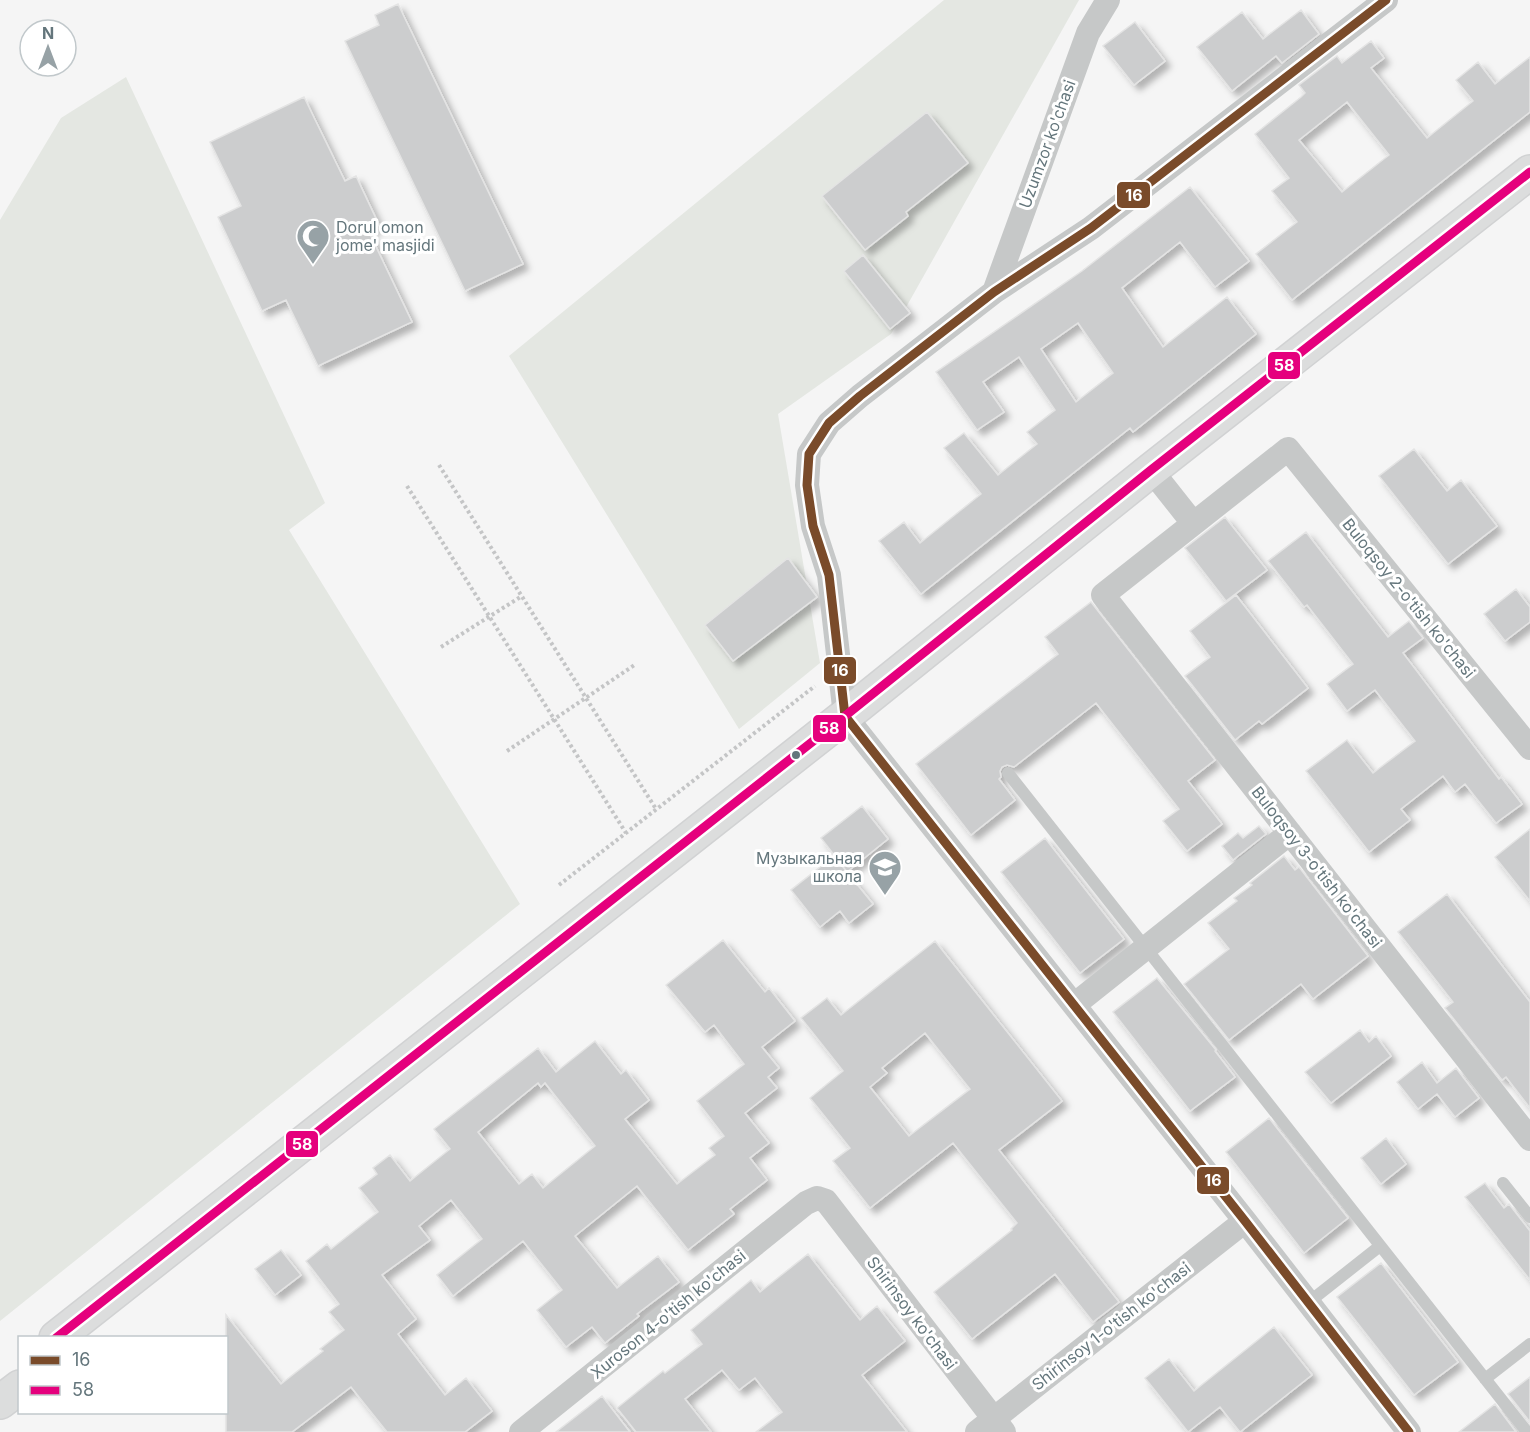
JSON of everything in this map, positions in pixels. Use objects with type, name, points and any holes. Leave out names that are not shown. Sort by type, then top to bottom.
[{"type":"main road","points":[[84,1336],[1530,172]]},
{"type":"main road","points":[[1155,474],[1530,187]]},
{"type":"main road","points":[[59,1336],[848,721]]},
{"type":"main road","points":[[0,1382],[18,1368]]},
{"type":"main road","points":[[0,1402],[18,1388]]},
{"type":"street","name":"Uzumzor ko'chasi","points":[[994,292],[1088,33],[1108,0]]},
{"type":"street","points":[[1386,0],[1091,228],[994,292],[860,396],[829,423],[809,454],[807,486],[809,507],[829,575],[839,667],[848,721],[1309,1302],[1409,1432]]},
{"type":"street","name":"Buloqsoy 2-o'tish ko'chasi","points":[[1193,523],[1288,449],[1530,748]]},
{"type":"street","points":[[1155,474],[1193,523]]},
{"type":"street","name":"Buloqsoy 3-o'tish ko'chasi","points":[[1193,523],[1103,595],[1530,1139]]},
{"type":"street","points":[[1074,1005],[1290,833]]},
{"type":"street","name":"Shirinsoy ko'chasi","points":[[817,1198],[826,1201],[992,1428]]},
{"type":"street","name":"Xuroson 4-o'tish ko'chasi","points":[[521,1432],[797,1210],[817,1198]]},
{"type":"street","name":"Shirinsoy 1-o'tish ko'chasi","points":[[992,1428],[1245,1221]]},
{"type":"lane","points":[[1008,773],[1527,1432]]},
{"type":"lane","points":[[1503,1183],[1530,1217]]},
{"type":"lane","points":[[1309,1302],[1380,1246]]},
{"type":"lane","points":[[1485,1379],[1530,1344]]},
{"type":"path","points":[[440,465],[656,809]]},
{"type":"path","points":[[407,486],[626,833]]},
{"type":"path","points":[[441,647],[522,596]]},
{"type":"path","points":[[507,751],[636,664]]},
{"type":"path","points":[[559,885],[839,667]]},
{"type":"shaded area","points":[[944,0],[1079,0],[891,334],[778,414],[820,663],[739,729],[509,356]]},
{"type":"shaded area","points":[[126,77],[325,503],[289,530],[520,904],[0,1321],[0,220],[61,118]]},
{"type":"building","points":[[398,4],[523,264],[465,291],[345,41],[379,25],[375,15]]},
{"type":"building","points":[[1301,10],[1319,34],[1282,63],[1276,56],[1232,91],[1197,47],[1242,12],[1263,39]]},
{"type":"building","points":[[1135,22],[1165,61],[1134,85],[1103,46]]},
{"type":"building","points":[[1371,41],[1384,58],[1371,68],[1427,138],[1473,101],[1456,80],[1478,62],[1495,84],[1530,57],[1530,112],[1292,300],[1256,254],[1297,222],[1272,191],[1289,178],[1255,134],[1305,93],[1299,85],[1337,56],[1342,63]],"holes":[[[1347,102],[1389,155],[1342,192],[1299,140]]]},
{"type":"building","name":"Dorul omon jome' masjidi","points":[[304,97],[345,181],[356,176],[379,225],[368,230],[412,322],[318,366],[286,300],[262,311],[218,217],[241,206],[210,142]]},
{"type":"building","points":[[927,112],[968,163],[906,212],[908,216],[865,250],[822,196]]},
{"type":"building","points":[[1190,187],[1249,261],[1215,287],[1180,242],[1122,288],[1163,347],[1227,297],[1256,334],[1133,432],[1130,428],[921,594],[879,541],[904,522],[920,543],[981,494],[944,448],[964,433],[998,475],[1037,444],[1027,432],[1055,410],[1019,357],[983,382],[1004,412],[977,430],[936,372],[1082,271]],"holes":[[[1078,323],[1113,373],[1076,402],[1041,349]]]},
{"type":"building","points":[[863,255],[910,313],[890,329],[844,271]]},
{"type":"building","points":[[1414,449],[1447,491],[1461,480],[1497,526],[1448,564],[1379,476]]},
{"type":"building","points":[[1225,517],[1267,570],[1226,601],[1185,548]]},
{"type":"building","points":[[1306,532],[1388,637],[1409,621],[1423,638],[1403,653],[1499,779],[1501,777],[1522,804],[1496,823],[1465,784],[1455,792],[1443,776],[1401,809],[1410,820],[1369,852],[1306,771],[1347,740],[1373,773],[1415,741],[1375,690],[1347,711],[1327,684],[1353,664],[1307,605],[1304,607],[1268,561]]},
{"type":"building","points":[[788,558],[817,597],[733,661],[705,625]]},
{"type":"building","points":[[1516,589],[1530,607],[1530,622],[1505,641],[1484,614]]},
{"type":"building","points":[[1236,595],[1308,688],[1262,724],[1259,721],[1235,740],[1185,676],[1210,657],[1190,631]]},
{"type":"building","points":[[1091,602],[1215,760],[1188,781],[1222,824],[1187,851],[1163,821],[1179,809],[1096,703],[1014,767],[1007,765],[1002,767],[999,779],[1015,800],[971,835],[916,764],[1058,654],[1045,637]]},
{"type":"building","points":[[862,806],[888,839],[847,872],[821,838]]},
{"type":"building","points":[[1259,826],[1266,834],[1233,860],[1222,846],[1238,833],[1243,838]]},
{"type":"building","points":[[1530,829],[1530,901],[1495,857]]},
{"type":"building","points":[[1045,838],[1124,939],[1080,973],[1001,872]]},
{"type":"building","points":[[834,856],[873,904],[849,923],[840,911],[820,927],[791,890]]},
{"type":"building","points":[[1284,856],[1295,870],[1299,867],[1368,956],[1313,999],[1301,984],[1229,1040],[1184,984],[1229,949],[1208,923],[1237,901],[1234,898]]},
{"type":"building","points":[[1447,894],[1530,1002],[1530,1108],[1506,1077],[1502,1080],[1445,1008],[1453,1002],[1398,932]]},
{"type":"building","points":[[723,940],[765,992],[769,988],[795,1021],[762,1047],[779,1068],[768,1077],[777,1088],[745,1113],[769,1143],[750,1158],[767,1180],[730,1209],[734,1214],[688,1250],[637,1186],[575,1236],[617,1288],[658,1256],[679,1282],[637,1314],[639,1316],[605,1343],[592,1327],[566,1347],[537,1310],[562,1290],[523,1241],[453,1296],[437,1275],[482,1239],[451,1200],[419,1226],[430,1240],[382,1275],[416,1319],[398,1334],[445,1395],[466,1378],[492,1411],[465,1432],[387,1432],[351,1387],[292,1432],[226,1432],[228,1336],[226,1336],[226,1315],[281,1384],[323,1351],[320,1349],[344,1330],[329,1312],[339,1304],[306,1261],[327,1244],[331,1249],[378,1212],[359,1188],[377,1174],[373,1168],[390,1155],[410,1181],[450,1149],[434,1129],[538,1048],[556,1072],[595,1041],[621,1074],[626,1070],[649,1100],[625,1119],[677,1184],[715,1155],[709,1148],[724,1136],[697,1101],[744,1064],[714,1025],[705,1032],[666,985]],"holes":[[[538,1083],[541,1087],[545,1083],[595,1146],[543,1188],[532,1174],[519,1184],[478,1132]]]},
{"type":"building","points":[[935,941],[1062,1101],[999,1150],[1119,1302],[1093,1322],[1055,1274],[972,1339],[934,1292],[1012,1230],[1017,1223],[953,1143],[870,1208],[833,1161],[850,1148],[810,1098],[843,1071],[801,1018],[827,998],[841,1015]],"holes":[[[925,1033],[970,1089],[909,1136],[870,1087],[887,1073],[882,1068]]]},
{"type":"building","points":[[1157,978],[1235,1077],[1190,1111],[1113,1012]]},
{"type":"building","points":[[1360,1030],[1369,1042],[1376,1036],[1391,1056],[1331,1103],[1305,1072]]},
{"type":"building","points":[[1422,1062],[1437,1083],[1456,1068],[1479,1098],[1455,1117],[1437,1094],[1418,1109],[1397,1082]]},
{"type":"building","points":[[1269,1118],[1348,1218],[1304,1253],[1226,1152]]},
{"type":"building","points":[[1386,1138],[1406,1164],[1381,1184],[1361,1158]]},
{"type":"building","points":[[1485,1183],[1504,1208],[1509,1204],[1530,1231],[1530,1280],[1465,1197]]},
{"type":"building","points":[[281,1250],[301,1275],[275,1295],[255,1269]]},
{"type":"building","points":[[808,1254],[860,1320],[877,1306],[905,1341],[862,1375],[907,1432],[756,1432],[782,1412],[755,1378],[739,1390],[722,1370],[685,1399],[711,1432],[636,1432],[617,1408],[663,1371],[665,1373],[702,1344],[691,1330],[751,1280],[760,1292]]},
{"type":"building","points":[[1381,1263],[1458,1362],[1414,1395],[1337,1297]]},
{"type":"building","points":[[1274,1327],[1312,1375],[1240,1432],[1220,1407],[1188,1432],[1145,1378],[1169,1359],[1194,1391]]},
{"type":"building","points":[[1530,1377],[1530,1422],[1508,1394]]},
{"type":"building","points":[[602,1396],[630,1432],[556,1432]]},
{"type":"building","points":[[1495,1404],[1516,1432],[1459,1432]]},
{"type":"transit line","name":"16","points":[[1386,0],[1091,228],[994,292],[860,396],[829,423],[809,454],[807,485],[813,526],[829,575],[845,716],[1409,1432]]},
{"type":"transit line","name":"58","points":[[59,1336],[1530,172]]},
{"type":"place","name":"Dorul omon jome' masjidi","points":[[313,265]]},
{"type":"place","name":"Музыкальная школа","points":[[885,896]]}]
